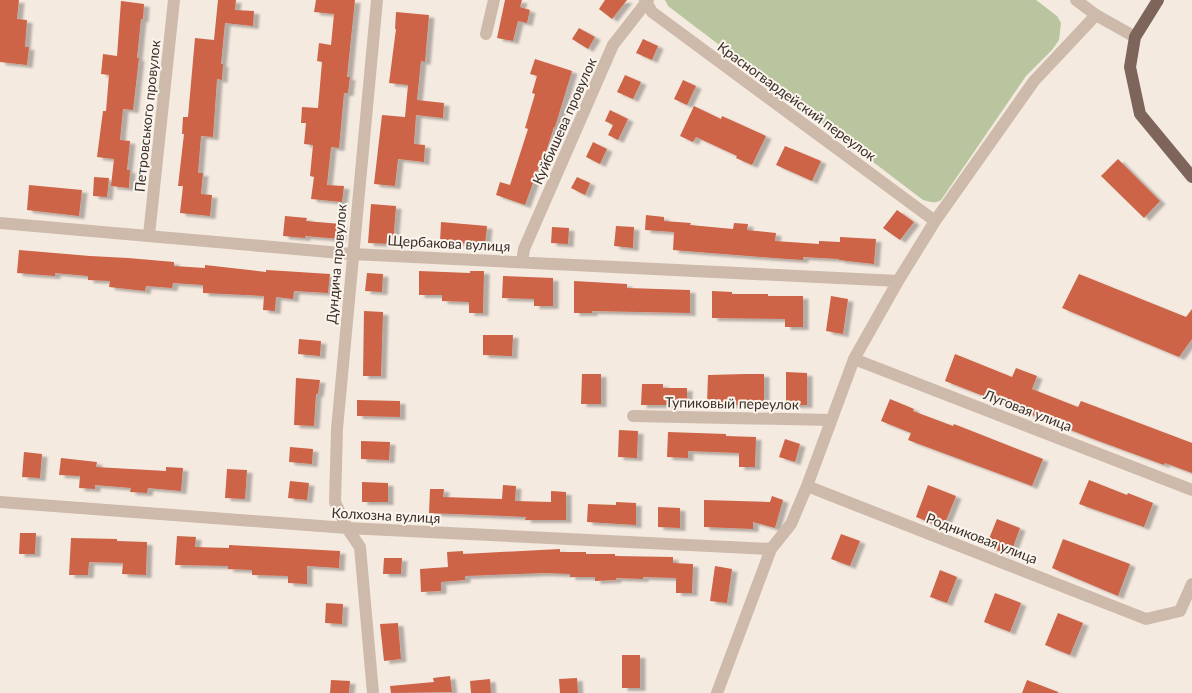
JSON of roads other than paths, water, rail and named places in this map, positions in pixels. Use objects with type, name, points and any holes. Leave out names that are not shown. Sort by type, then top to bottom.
[{"type":"main road","points":[[1158,0],[1135,37],[1130,67],[1140,114],[1192,177]]},
{"type":"street","name":"Петровського провулок","points":[[149,235],[174,0]]},
{"type":"street","name":"Дундича провулок","points":[[373,693],[360,547],[347,528],[335,502],[337,429],[377,0]]},
{"type":"street","points":[[486,34],[494,0]]},
{"type":"street","points":[[1076,0],[1096,15],[1135,37]]},
{"type":"street","name":"Красногвардейский переулок","points":[[646,1],[652,12],[935,222]]},
{"type":"street","name":"Куйбишева провулок","points":[[522,262],[524,249],[613,45],[646,1]]},
{"type":"street","points":[[717,693],[771,549],[791,524],[807,486],[854,359],[898,281],[935,222],[1034,81],[1096,15]]},
{"type":"street","name":"Щербакова вулиця","points":[[0,223],[352,254],[898,281]]},
{"type":"street","name":"Луговая улица","points":[[854,359],[1192,490]]},
{"type":"street","name":"Тупиковый переулок","points":[[633,416],[831,420]]},
{"type":"street","name":"Родниковая улица","points":[[807,486],[1146,619],[1180,611],[1192,584]]},
{"type":"street","name":"Колхозна вулиця","points":[[0,502],[347,528],[771,549]]}]
